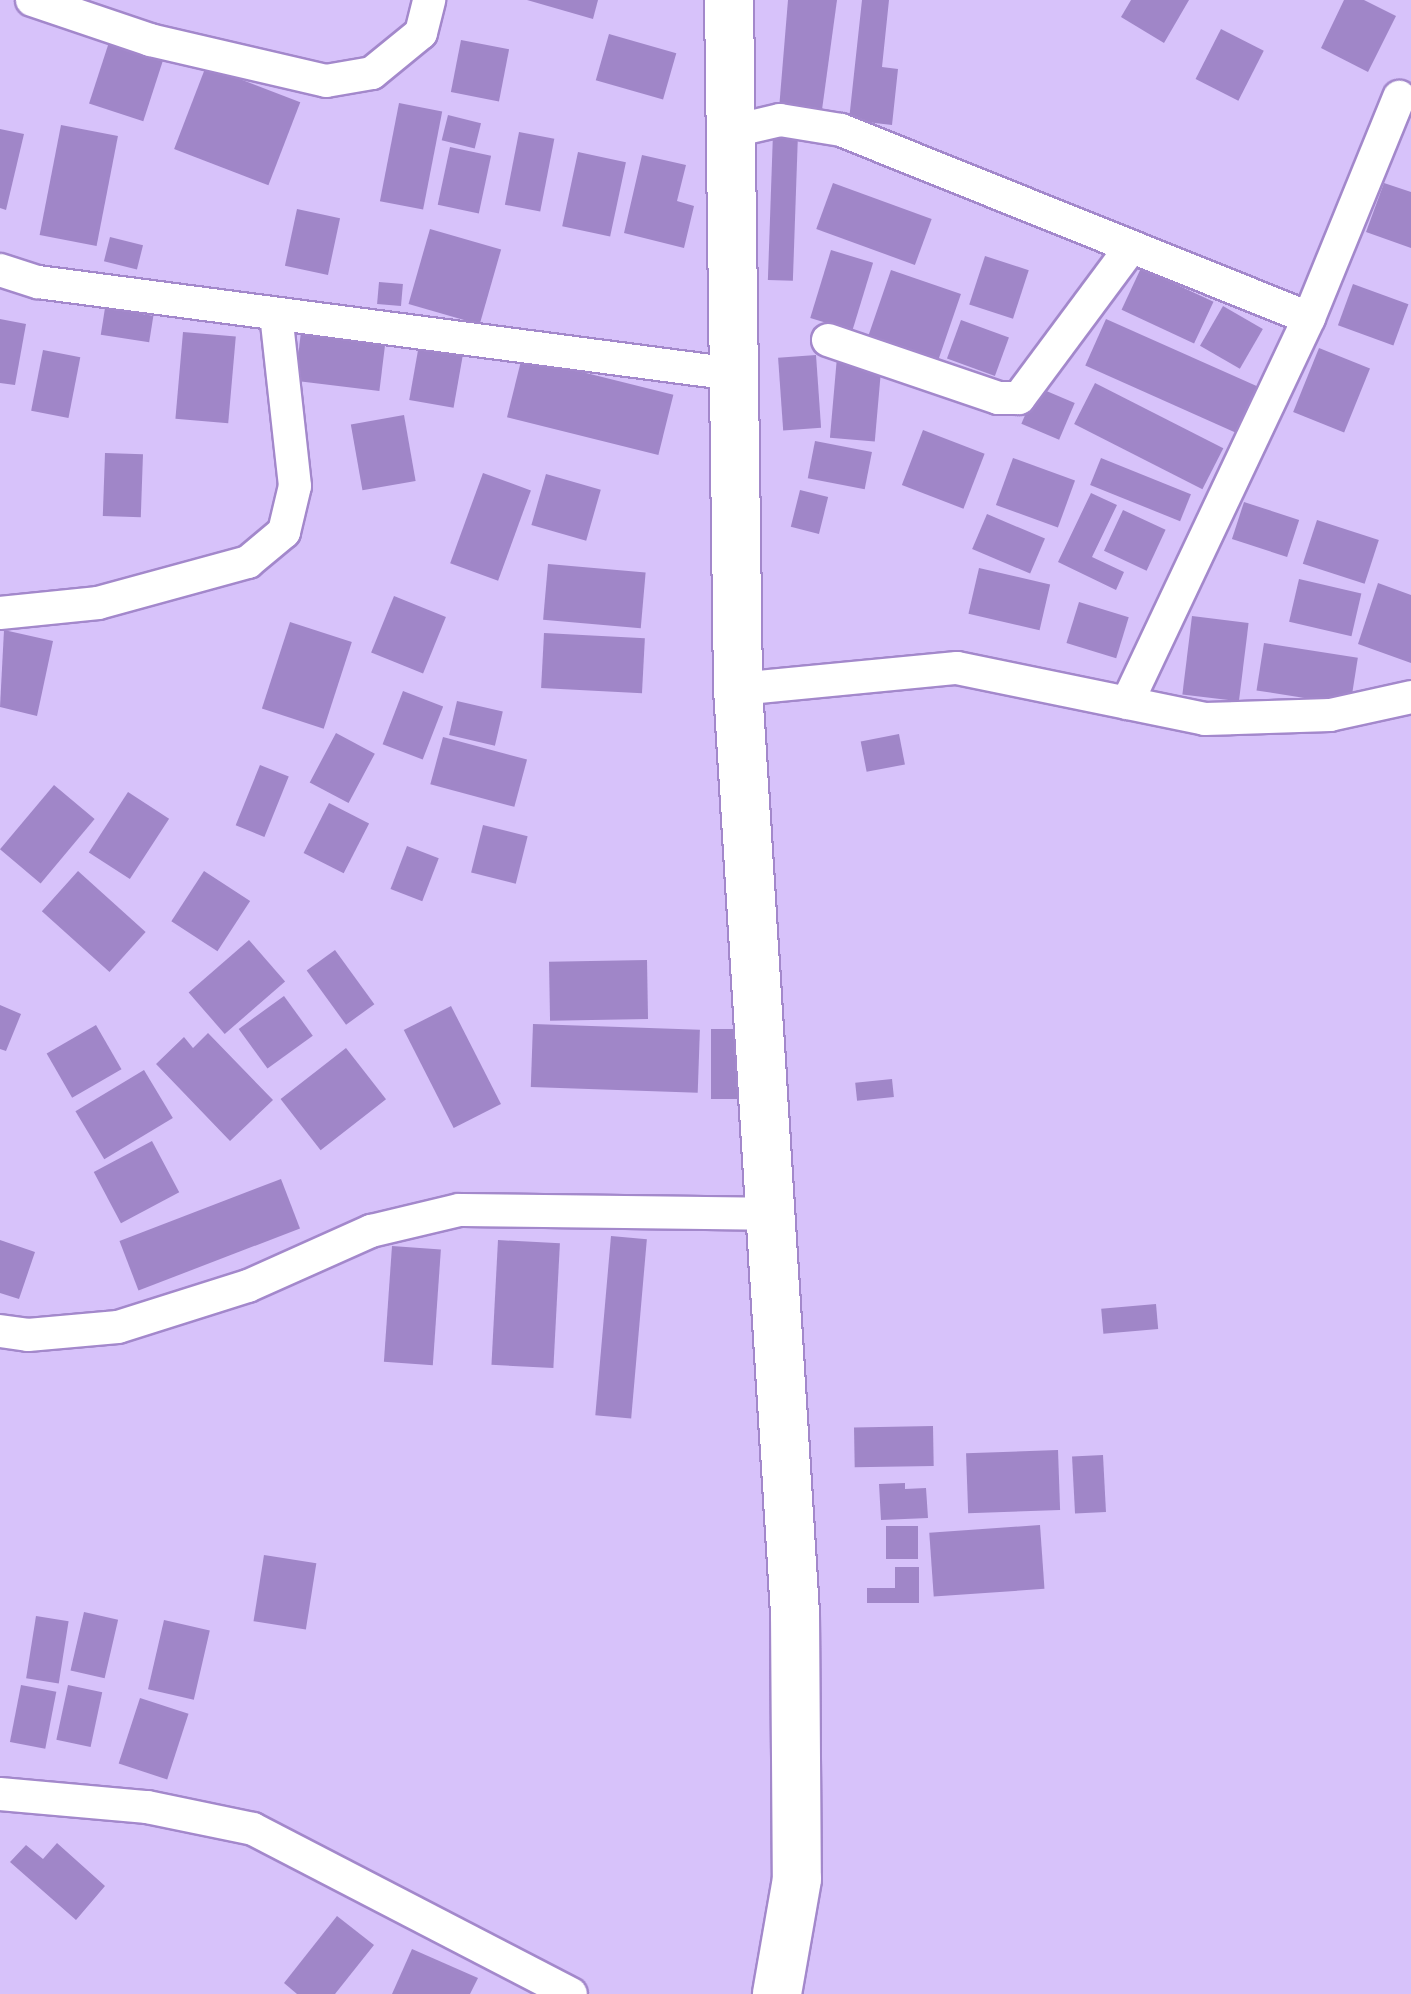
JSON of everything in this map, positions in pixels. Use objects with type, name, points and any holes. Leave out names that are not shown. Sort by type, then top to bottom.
[{"type":"street","points":[[32,0],[150,40],[326,81],[372,74],[422,34],[430,0]]},
{"type":"street","points":[[729,0],[738,689],[795,1614],[797,1879],[778,1994]]},
{"type":"street","points":[[1127,703],[1309,318],[1399,96]]},
{"type":"street","points":[[729,132],[780,120],[841,130],[1129,250],[1309,318]]},
{"type":"street","points":[[828,340],[998,398],[1019,398],[1129,250]]},
{"type":"street","points":[[0,270],[38,282],[734,374]]},
{"type":"street","points":[[0,614],[98,603],[248,562],[284,532],[295,486],[276,314]]},
{"type":"street","points":[[738,689],[957,668],[1204,720],[1330,716],[1411,697]]},
{"type":"street","points":[[0,1331],[28,1335],[118,1327],[248,1286],[371,1231],[458,1210],[770,1214]]},
{"type":"street","points":[[0,1794],[147,1807],[252,1829],[571,1994]]},
{"type":"building","points":[[527,0],[598,0],[593,19]]},
{"type":"building","points":[[788,0],[837,0],[821,117],[779,109]]},
{"type":"building","points":[[862,0],[889,0],[882,67],[898,69],[892,125],[849,120]]},
{"type":"building","points":[[1131,0],[1189,0],[1164,43],[1121,17]]},
{"type":"building","points":[[1344,0],[1364,0],[1396,16],[1368,72],[1321,48]]},
{"type":"building","points":[[1221,29],[1264,51],[1238,101],[1196,79]]},
{"type":"building","points":[[609,34],[676,53],[663,99],[596,80]]},
{"type":"building","points":[[111,36],[165,54],[143,121],[89,104]]},
{"type":"building","points":[[461,40],[509,49],[499,101],[451,92]]},
{"type":"building","points":[[206,66],[300,102],[268,185],[174,149]]},
{"type":"building","points":[[399,103],[442,111],[423,210],[380,201]]},
{"type":"building","points":[[448,115],[481,123],[475,148],[442,140]]},
{"type":"building","points":[[61,125],[118,136],[97,246],[40,235]]},
{"type":"building","points":[[0,129],[24,134],[6,210],[0,208]]},
{"type":"building","points":[[519,132],[554,139],[540,212],[505,205]]},
{"type":"building","points":[[773,133],[798,134],[793,281],[768,280]]},
{"type":"building","points":[[450,147],[491,156],[479,213],[438,205]]},
{"type":"building","points":[[578,152],[626,162],[610,237],[562,226]]},
{"type":"building","points":[[642,155],[686,165],[677,201],[694,206],[684,248],[624,233]]},
{"type":"building","points":[[833,183],[932,219],[915,265],[816,229]]},
{"type":"building","points":[[1384,183],[1411,192],[1411,248],[1366,232]]},
{"type":"building","points":[[297,209],[340,218],[328,275],[285,266]]},
{"type":"building","points":[[430,229],[501,249],[480,324],[409,304]]},
{"type":"building","points":[[110,237],[143,245],[137,269],[104,261]]},
{"type":"building","points":[[831,250],[873,263],[852,331],[810,318]]},
{"type":"building","points":[[985,256],[1029,270],[1013,319],[969,305]]},
{"type":"building","points":[[1141,268],[1214,302],[1194,343],[1122,310]]},
{"type":"building","points":[[891,270],[961,294],[938,360],[868,336]]},
{"type":"building","points":[[379,282],[403,284],[401,306],[377,304]]},
{"type":"building","points":[[1353,284],[1408,304],[1393,346],[1338,325]]},
{"type":"building","points":[[1223,306],[1263,329],[1240,369],[1200,346]]},
{"type":"building","points":[[105,308],[153,316],[149,342],[101,335]]},
{"type":"building","points":[[0,319],[26,324],[15,385],[0,383]]},
{"type":"building","points":[[1106,319],[1262,389],[1241,435],[1085,366]]},
{"type":"building","points":[[961,320],[1009,337],[995,376],[947,359]]},
{"type":"building","points":[[183,332],[236,337],[228,423],[175,419]]},
{"type":"building","points":[[301,332],[385,342],[379,391],[295,381]]},
{"type":"building","points":[[420,339],[464,347],[454,408],[409,400]]},
{"type":"building","points":[[1319,348],[1370,369],[1344,433],[1293,412]]},
{"type":"building","points":[[43,350],[80,357],[68,418],[31,411]]},
{"type":"building","points":[[816,355],[821,428],[783,430],[778,358]]},
{"type":"building","points":[[522,357],[673,395],[658,455],[507,417]]},
{"type":"building","points":[[837,357],[882,361],[875,442],[830,438]]},
{"type":"building","points":[[1095,383],[1223,448],[1202,489],[1074,424]]},
{"type":"building","points":[[1037,387],[1075,403],[1059,440],[1021,424]]},
{"type":"building","points":[[404,415],[416,481],[362,490],[351,424]]},
{"type":"building","points":[[923,430],[985,454],[963,509],[902,485]]},
{"type":"building","points":[[815,441],[872,452],[865,489],[808,478]]},
{"type":"building","points":[[105,453],[143,454],[141,517],[103,516]]},
{"type":"building","points":[[1013,458],[1075,481],[1058,528],[996,505]]},
{"type":"building","points":[[1101,458],[1191,494],[1180,521],[1090,485]]},
{"type":"building","points":[[483,473],[531,490],[498,581],[450,563]]},
{"type":"building","points":[[546,474],[601,490],[586,541],[531,525]]},
{"type":"building","points":[[800,490],[828,497],[819,534],[791,527]]},
{"type":"building","points":[[1091,493],[1117,505],[1092,557],[1124,572],[1116,590],[1058,562]]},
{"type":"building","points":[[1244,502],[1299,520],[1287,557],[1232,539]]},
{"type":"building","points":[[1123,510],[1166,530],[1147,571],[1104,551]]},
{"type":"building","points":[[987,514],[1045,539],[1030,574],[972,549]]},
{"type":"building","points":[[1317,520],[1379,540],[1365,584],[1303,564]]},
{"type":"building","points":[[548,564],[646,573],[641,628],[543,620]]},
{"type":"building","points":[[979,568],[1050,584],[1040,630],[968,614]]},
{"type":"building","points":[[1299,579],[1361,593],[1351,636],[1289,622]]},
{"type":"building","points":[[1378,583],[1411,595],[1411,663],[1358,644]]},
{"type":"building","points":[[394,596],[446,617],[423,674],[371,653]]},
{"type":"building","points":[[1079,602],[1129,617],[1116,658],[1066,643]]},
{"type":"building","points":[[1192,616],[1249,623],[1239,701],[1182,694]]},
{"type":"building","points":[[290,622],[352,642],[324,729],[262,709]]},
{"type":"building","points":[[4,630],[53,641],[37,716],[0,707]]},
{"type":"building","points":[[544,633],[645,638],[642,693],[541,688]]},
{"type":"building","points":[[1264,643],[1358,658],[1350,705],[1256,690]]},
{"type":"building","points":[[403,691],[443,706],[423,760],[383,744]]},
{"type":"building","points":[[457,701],[503,712],[495,746],[449,735]]},
{"type":"building","points":[[336,733],[375,754],[349,803],[310,782]]},
{"type":"building","points":[[899,734],[905,764],[867,772],[861,741]]},
{"type":"building","points":[[443,737],[527,760],[514,807],[430,784]]},
{"type":"building","points":[[260,765],[289,777],[264,837],[236,825]]},
{"type":"building","points":[[54,785],[95,819],[41,883],[0,849]]},
{"type":"building","points":[[128,792],[169,819],[130,879],[89,852]]},
{"type":"building","points":[[329,803],[369,823],[344,873],[304,853]]},
{"type":"building","points":[[483,825],[528,836],[516,884],[471,873]]},
{"type":"building","points":[[407,846],[439,858],[422,901],[391,889]]},
{"type":"building","points":[[78,871],[146,932],[109,972],[42,911]]},
{"type":"building","points":[[204,871],[250,901],[217,951],[171,921]]},
{"type":"building","points":[[249,940],[285,982],[225,1034],[189,992]]},
{"type":"building","points":[[335,950],[374,1004],[346,1025],[307,971]]},
{"type":"building","points":[[647,960],[648,1019],[550,1021],[549,962]]},
{"type":"building","points":[[284,996],[313,1036],[267,1069],[239,1029]]},
{"type":"building","points":[[0,1005],[21,1014],[6,1051],[0,1049]]},
{"type":"building","points":[[451,1006],[501,1104],[454,1128],[404,1030]]},
{"type":"building","points":[[533,1024],[700,1030],[698,1093],[531,1087]]},
{"type":"building","points":[[96,1025],[122,1069],[72,1098],[47,1054]]},
{"type":"building","points":[[711,1029],[739,1029],[739,1099],[711,1099]]},
{"type":"building","points":[[208,1033],[273,1100],[230,1141],[156,1064],[184,1037],[193,1048]]},
{"type":"building","points":[[346,1048],[386,1099],[321,1150],[281,1099]]},
{"type":"building","points":[[144,1070],[173,1118],[104,1159],[75,1111]]},
{"type":"building","points":[[892,1079],[894,1097],[857,1101],[855,1083]]},
{"type":"building","points":[[152,1141],[179,1192],[121,1223],[94,1172]]},
{"type":"building","points":[[281,1179],[300,1228],[138,1290],[119,1241]]},
{"type":"building","points":[[611,1236],[647,1239],[631,1418],[595,1415]]},
{"type":"building","points":[[0,1240],[35,1252],[19,1299],[0,1293]]},
{"type":"building","points":[[498,1240],[560,1243],[553,1368],[491,1365]]},
{"type":"building","points":[[392,1246],[441,1249],[433,1365],[384,1362]]},
{"type":"building","points":[[1156,1304],[1158,1329],[1103,1334],[1101,1309]]},
{"type":"building","points":[[933,1426],[934,1466],[855,1467],[854,1427]]},
{"type":"building","points":[[1058,1450],[1060,1510],[968,1513],[966,1453]]},
{"type":"building","points":[[1103,1455],[1106,1512],[1075,1514],[1072,1457]]},
{"type":"building","points":[[905,1483],[905,1489],[926,1488],[928,1518],[881,1520],[879,1484]]},
{"type":"building","points":[[1040,1525],[1044,1589],[934,1597],[929,1533]]},
{"type":"building","points":[[886,1526],[918,1526],[918,1559],[886,1559]]},
{"type":"building","points":[[264,1555],[316,1563],[306,1629],[254,1621]]},
{"type":"building","points":[[895,1567],[919,1567],[919,1603],[867,1603],[867,1588],[895,1588]]},
{"type":"building","points":[[84,1612],[118,1620],[105,1678],[71,1670]]},
{"type":"building","points":[[36,1616],[69,1621],[59,1683],[26,1678]]},
{"type":"building","points":[[164,1620],[210,1631],[194,1700],[148,1689]]},
{"type":"building","points":[[21,1685],[56,1692],[45,1749],[10,1742]]},
{"type":"building","points":[[68,1685],[102,1692],[91,1747],[56,1740]]},
{"type":"building","points":[[140,1698],[189,1714],[167,1779],[119,1764]]},
{"type":"building","points":[[57,1843],[105,1886],[76,1920],[10,1862],[26,1845],[43,1859]]},
{"type":"building","points":[[337,1916],[374,1945],[335,1994],[297,1994],[284,1983]]},
{"type":"building","points":[[412,1949],[478,1978],[470,1994],[392,1994]]}]
